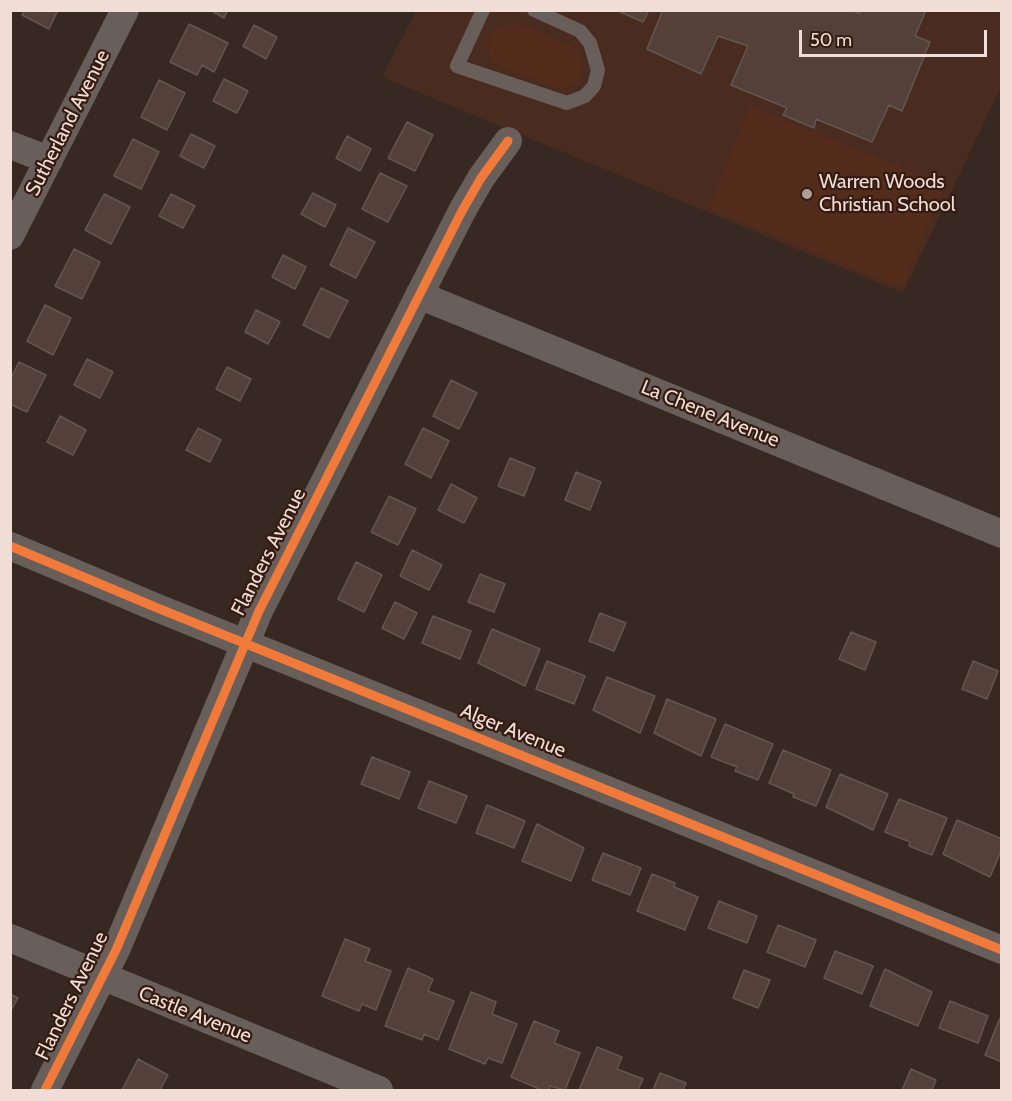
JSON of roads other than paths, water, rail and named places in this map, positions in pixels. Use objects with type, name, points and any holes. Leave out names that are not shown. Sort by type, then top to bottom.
[{"type":"street","name":"Sutherland Avenue","points":[[10,236],[125,10]]},
{"type":"street","name":"Flanders Avenue","points":[[45,1090],[103,976],[244,642],[419,295],[481,178],[508,141]]},
{"type":"street","points":[[10,145],[49,160]]},
{"type":"street","name":"La Chene Avenue","points":[[419,295],[1002,534]]},
{"type":"street","name":"Alger Avenue","points":[[10,546],[154,608],[244,642],[1002,950]]},
{"type":"street","name":"Castle Avenue","points":[[10,938],[379,1090]]},
{"type":"lane","points":[[483,10],[457,66],[567,102],[585,96],[594,86],[598,70],[590,43],[580,31],[534,10]]},
{"type":"place","name":"Warren Woods Christian School","points":[[807,194]]}]
